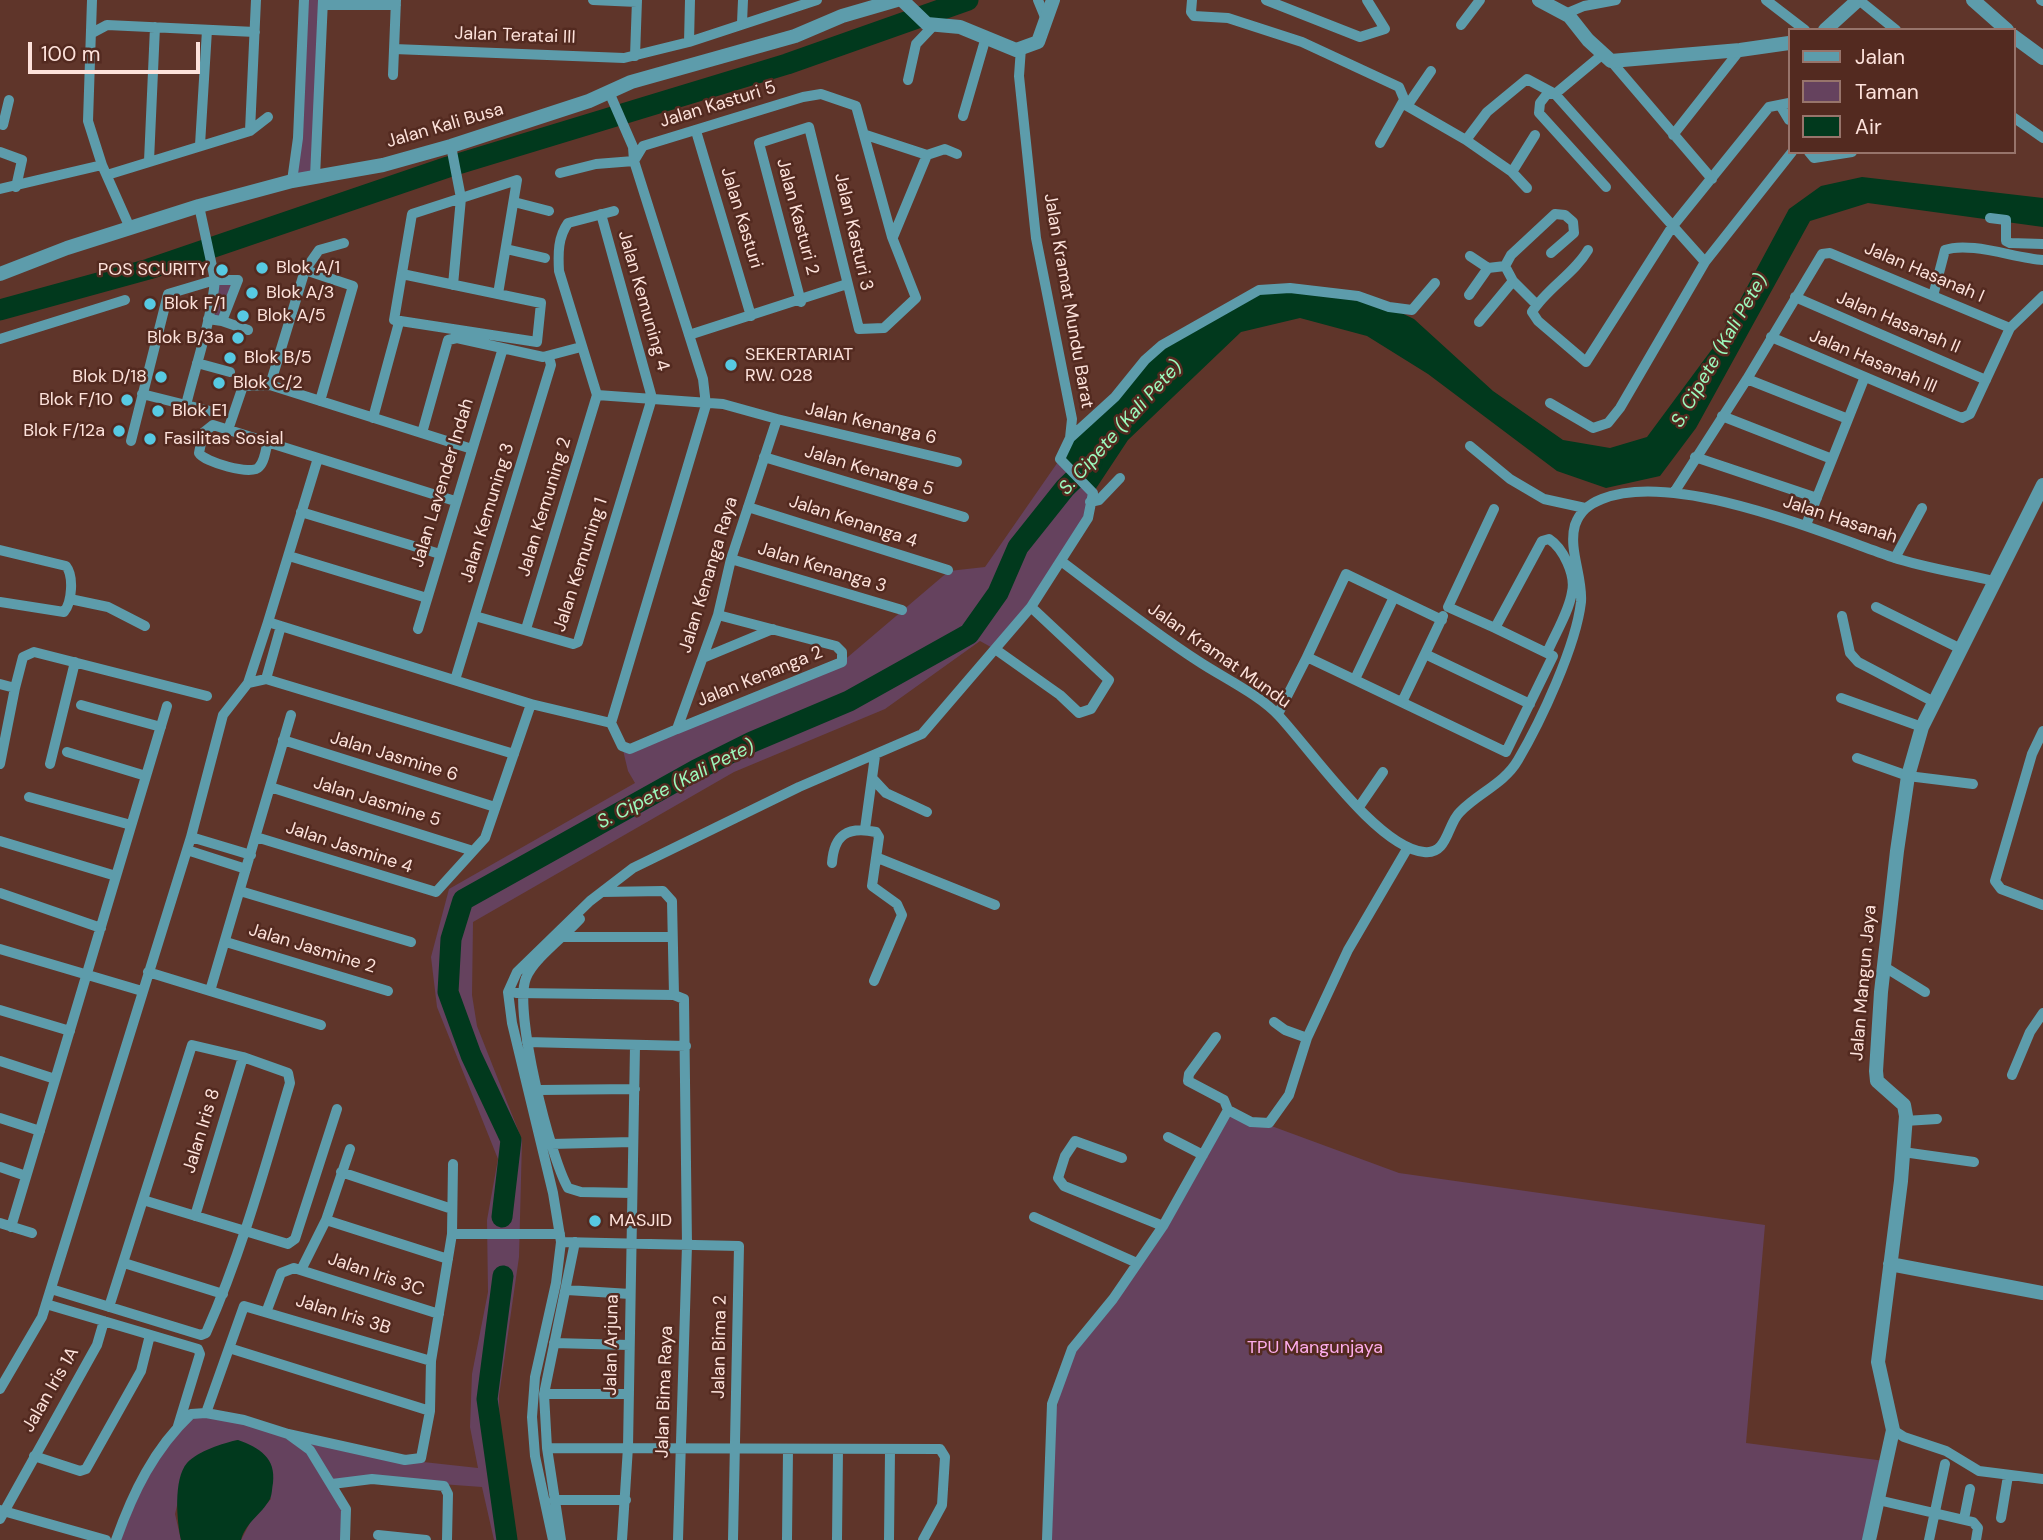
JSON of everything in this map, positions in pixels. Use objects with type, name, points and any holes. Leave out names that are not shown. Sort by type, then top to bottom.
[{"type":"street","points":[[80,0],[92,2],[89,121],[104,170],[130,228]]},
{"type":"street","points":[[250,131],[256,0]]},
{"type":"street","points":[[292,181],[298,138],[304,0]]},
{"type":"street","points":[[593,0],[637,1],[635,56]]},
{"type":"street","points":[[689,42],[690,0]]},
{"type":"street","points":[[742,23],[743,0]]},
{"type":"street","name":"Jalan Teratai III","points":[[394,49],[624,58],[689,42],[797,3],[817,0]]},
{"type":"street","points":[[899,0],[931,24],[960,27],[1016,50],[1038,42],[1053,0]]},
{"type":"street","name":"Jalan Kali Busa","points":[[0,274],[199,206],[292,181],[383,165],[451,146],[631,82],[795,36],[842,16],[899,0]]},
{"type":"street","points":[[1038,0],[1045,17]]},
{"type":"street","points":[[1192,0],[1191,12],[1194,16],[1228,18],[1302,42],[1399,87],[1406,103],[1512,172],[1527,188]]},
{"type":"street","points":[[1266,0],[1360,37],[1385,29],[1367,0]]},
{"type":"street","points":[[1461,25],[1480,0]]},
{"type":"street","points":[[1539,0],[1566,14],[1607,57],[1712,179]]},
{"type":"street","points":[[1566,14],[1583,3],[1616,0]]},
{"type":"street","points":[[1766,0],[1802,28]]},
{"type":"street","points":[[1827,28],[1859,0],[1894,28]]},
{"type":"street","points":[[1973,0],[2005,28]]},
{"type":"street","points":[[316,177],[323,2],[396,3],[393,75]]},
{"type":"street","points":[[908,80],[916,44],[931,24]]},
{"type":"street","points":[[92,33],[107,25],[255,32]]},
{"type":"street","points":[[149,161],[155,27]]},
{"type":"street","points":[[200,145],[206,30]]},
{"type":"street","points":[[963,116],[986,37]]},
{"type":"street","points":[[2015,37],[2043,58]]},
{"type":"street","points":[[1606,187],[1541,115],[1540,103],[1547,94],[1555,94],[1607,57],[1740,50],[1787,43]]},
{"type":"street","name":"Jalan Kramat Mundu Barat","points":[[1021,48],[1019,76],[1036,238],[1072,419],[1070,438],[1060,459],[1091,497]]},
{"type":"street","points":[[1673,135],[1740,50]]},
{"type":"street","points":[[1380,143],[1431,71]]},
{"type":"street","points":[[1466,140],[1487,112],[1527,79],[1555,94],[1705,262]]},
{"type":"street","points":[[609,92],[633,146],[634,162],[703,379],[706,405],[611,723],[622,746],[630,749],[677,729]]},
{"type":"street","name":"Jalan Kasturi 5","points":[[634,162],[643,146],[821,94],[856,106],[866,135]]},
{"type":"street","points":[[0,124],[4,125],[9,100]]},
{"type":"street","points":[[1588,250],[1579,264],[1532,312],[1538,321],[1581,361],[1587,362],[1672,227],[1767,110],[1784,104]]},
{"type":"street","points":[[0,189],[149,161],[250,131],[268,117]]},
{"type":"street","points":[[2015,118],[2043,138]]},
{"type":"street","name":"Jalan Kasturi 3","points":[[759,142],[811,128],[859,329],[884,328],[916,299],[892,237]]},
{"type":"street","name":"Jalan Kasturi","points":[[696,131],[751,316]]},
{"type":"street","points":[[866,135],[927,155],[945,149],[957,153]]},
{"type":"street","points":[[866,135],[892,237]]},
{"type":"street","points":[[1512,172],[1535,135]]},
{"type":"street","name":"Jalan Kasturi 2","points":[[759,142],[802,302]]},
{"type":"street","points":[[451,146],[461,198],[453,285]]},
{"type":"street","points":[[0,152],[22,160],[16,187]]},
{"type":"street","points":[[1550,403],[1593,428],[1608,423],[1620,408],[1705,262],[1790,154]]},
{"type":"street","points":[[1811,154],[1814,158],[1839,154]]},
{"type":"street","points":[[892,237],[927,155]]},
{"type":"street","points":[[559,173],[596,164],[634,162]]},
{"type":"street","points":[[402,274],[541,303],[537,342],[394,320],[412,214],[517,180],[498,294]]},
{"type":"street","points":[[514,202],[549,211]]},
{"type":"street","points":[[187,405],[215,280],[199,206]]},
{"type":"street","points":[[614,211],[568,223],[561,232],[559,271],[597,395],[706,405],[723,404],[776,419]]},
{"type":"street","points":[[1505,266],[1511,255],[1555,214],[1565,215],[1573,222],[1574,233],[1551,253]]},
{"type":"street","name":"Jalan Kemuning 4","points":[[601,215],[652,398]]},
{"type":"street","points":[[1990,218],[2007,220],[2006,241],[2010,243],[2043,244]]},
{"type":"street","points":[[270,385],[305,270],[319,250],[344,243]]},
{"type":"street","points":[[1933,296],[1940,263],[1945,250],[1949,248],[1970,248],[2043,260]]},
{"type":"street","points":[[506,249],[545,258]]},
{"type":"street","name":"Jalan Hasanah I","points":[[1795,297],[1819,257],[1825,253],[2010,328]]},
{"type":"street","points":[[1470,256],[1488,268],[1505,266]]},
{"type":"street","points":[[1505,266],[1513,281],[1537,304]]},
{"type":"street","points":[[1469,295],[1488,268]]},
{"type":"street","points":[[305,270],[353,286],[320,401]]},
{"type":"street","points":[[131,441],[168,294],[215,280],[238,280],[222,321]]},
{"type":"street","points":[[1479,322],[1513,281]]},
{"type":"street","points":[[1070,438],[1115,397],[1145,360],[1162,345],[1259,290],[1290,288],[1358,296],[1389,307],[1412,310],[1435,283]]},
{"type":"street","points":[[689,335],[802,302],[847,284]]},
{"type":"street","points":[[1986,380],[2010,328],[2043,296]]},
{"type":"street","points":[[1675,491],[1747,379],[1795,297]]},
{"type":"street","name":"Jalan Hasanah II","points":[[1795,297],[1986,380]]},
{"type":"street","points":[[0,339],[125,300]]},
{"type":"street","points":[[208,319],[248,330]]},
{"type":"street","points":[[373,418],[398,326]]},
{"type":"street","name":"Jalan Hasanah III","points":[[1771,337],[1864,379],[1962,418],[1970,414],[1986,380]]},
{"type":"street","points":[[422,433],[448,340],[457,338],[549,357],[581,347]]},
{"type":"street","name":"Jalan Lavender Indah","points":[[418,629],[503,348]]},
{"type":"street","name":"Jalan Kemuning 3","points":[[455,680],[551,365],[549,357]]},
{"type":"street","points":[[197,363],[230,372]]},
{"type":"street","points":[[1747,379],[1848,419]]},
{"type":"street","points":[[1807,525],[1864,379]]},
{"type":"street","points":[[228,430],[243,386],[270,385],[472,449]]},
{"type":"street","points":[[142,394],[214,412]]},
{"type":"street","name":"Jalan Kemuning 2","points":[[526,629],[597,395]]},
{"type":"street","name":"Jalan Kemuning 1","points":[[475,615],[573,644],[578,642],[652,398]]},
{"type":"street","points":[[1722,416],[1832,460]]},
{"type":"street","name":"Jalan Kenanga Raya","points":[[677,729],[718,615],[731,559],[776,419]]},
{"type":"street","name":"Jalan Kenanga 6","points":[[776,419],[957,462]]},
{"type":"street","points":[[268,440],[263,461],[251,472],[201,458],[199,448],[207,427],[228,430],[268,440],[456,501]]},
{"type":"street","points":[[1216,1037],[1189,1074],[1188,1081],[1224,1100],[1228,1110],[1251,1122],[1269,1124],[1289,1095],[1307,1038],[1348,950],[1407,849],[1426,853],[1443,845],[1461,810],[1489,792],[1516,763],[1546,704],[1575,629],[1581,601],[1573,538],[1577,520],[1585,508],[1544,499],[1526,490],[1470,446]]},
{"type":"street","name":"Jalan Kenanga 5","points":[[764,457],[964,517]]},
{"type":"street","points":[[1695,457],[1817,498]]},
{"type":"street","points":[[0,1389],[40,1324],[191,837],[223,715],[247,683],[318,458]]},
{"type":"street","points":[[553,1540],[535,1456],[532,1417],[535,1377],[556,1283],[560,1238],[553,1193],[509,1012],[508,992],[517,972],[633,868],[799,788],[922,734],[1031,607],[1088,518],[1091,497],[1099,500],[1120,478]]},
{"type":"street","name":"Jalan Mangun Jaya","points":[[1905,1121],[1903,1105],[1878,1081],[1876,1071],[1883,966],[1908,776],[1922,727],[2043,485]]},
{"type":"street","name":"Jalan Hasanah","points":[[1585,508],[1614,495],[1675,491],[1807,525],[1895,558],[1994,581]]},
{"type":"street","name":"Jalan Kenanga 4","points":[[748,507],[948,570]]},
{"type":"street","points":[[1895,558],[1922,508]]},
{"type":"street","points":[[1402,702],[1494,509]]},
{"type":"street","points":[[301,512],[440,554]]},
{"type":"street","points":[[1495,628],[1542,541],[1552,541],[1568,566],[1573,591],[1547,653]]},
{"type":"street","points":[[0,550],[66,566],[70,571],[68,608],[59,613],[0,602]]},
{"type":"street","points":[[289,556],[427,598]]},
{"type":"street","name":"Jalan Kenanga 3","points":[[731,559],[902,610]]},
{"type":"street","name":"Jalan Kramat Mundu","points":[[1061,561],[1121,608],[1278,714],[1300,744],[1359,807],[1407,849]]},
{"type":"street","points":[[1278,714],[1346,574],[1442,620]]},
{"type":"street","points":[[1355,679],[1394,597]]},
{"type":"street","points":[[70,599],[108,607],[145,626]]},
{"type":"street","points":[[995,649],[1060,695],[1079,713],[1091,709],[1109,680],[1031,607]]},
{"type":"street","points":[[1307,657],[1506,752],[1553,656],[1448,607]]},
{"type":"street","points":[[1876,607],[1961,649]]},
{"type":"street","name":"Jalan Kenanga 2","points":[[677,729],[842,662],[842,652],[836,646],[718,615]]},
{"type":"street","points":[[1842,616],[1850,653],[1858,662],[1934,702]]},
{"type":"street","points":[[268,622],[531,704],[611,723]]},
{"type":"street","points":[[266,679],[281,626]]},
{"type":"street","points":[[703,658],[773,629]]},
{"type":"street","points":[[0,764],[21,661],[26,654],[34,652],[207,696]]},
{"type":"street","points":[[1425,654],[1530,704]]},
{"type":"street","points":[[50,764],[75,662]]},
{"type":"street","points":[[247,683],[266,679],[514,754]]},
{"type":"street","points":[[0,684],[15,688]]},
{"type":"street","points":[[1841,698],[1922,727]]},
{"type":"street","points":[[473,850],[485,838],[531,704]]},
{"type":"street","points":[[81,705],[161,727]]},
{"type":"street","points":[[32,1233],[5,1225],[26,1176],[167,706]]},
{"type":"street","points":[[210,991],[291,715]]},
{"type":"street","points":[[2043,732],[2032,754],[1995,881],[2001,889],[2043,905]]},
{"type":"street","name":"Jalan Jasmine 6","points":[[283,740],[495,807]]},
{"type":"street","points":[[66,752],[146,776]]},
{"type":"street","points":[[865,829],[875,756]]},
{"type":"street","points":[[1857,758],[1908,776],[1973,784]]},
{"type":"street","points":[[1359,807],[1383,772]]},
{"type":"street","points":[[873,778],[886,793],[928,812]]},
{"type":"street","name":"Jalan Jasmine 5","points":[[270,787],[473,850]]},
{"type":"street","points":[[29,797],[131,825]]},
{"type":"street","points":[[832,863],[837,838],[865,829],[876,832],[879,836],[873,886],[897,904],[902,915],[874,981]]},
{"type":"street","points":[[191,837],[251,855]]},
{"type":"street","name":"Jalan Jasmine 4","points":[[256,837],[431,892],[441,889],[461,861],[473,850]]},
{"type":"street","points":[[0,841],[116,876]]},
{"type":"street","points":[[187,850],[246,869]]},
{"type":"street","points":[[878,858],[995,905]]},
{"type":"street","points":[[240,891],[411,942]]},
{"type":"street","points":[[508,992],[674,995],[672,901],[663,891],[603,893]]},
{"type":"street","points":[[0,894],[101,928]]},
{"type":"street","points":[[558,937],[672,937]]},
{"type":"street","points":[[558,937],[533,967],[521,994],[527,1042],[551,1144],[568,1188],[581,1192],[632,1193]]},
{"type":"street","name":"Jalan Jasmine 2","points":[[226,942],[388,990]]},
{"type":"street","points":[[0,949],[142,990]]},
{"type":"street","points":[[1883,966],[1926,992]]},
{"type":"street","points":[[148,972],[321,1025]]},
{"type":"street","name":"Jalan Bima Raya","points":[[674,995],[684,999],[686,1046],[687,1245],[678,1540]]},
{"type":"street","points":[[0,1010],[70,1031]]},
{"type":"street","points":[[2012,1075],[2030,1032],[2043,1013]]},
{"type":"street","points":[[1274,1022],[1285,1030],[1307,1038]]},
{"type":"street","points":[[527,1042],[686,1046]]},
{"type":"street","points":[[51,1289],[109,1307],[201,1335],[206,1333],[223,1294],[255,1200],[291,1077],[243,1057],[192,1045],[109,1307]]},
{"type":"street","name":"Jalan Arjuna","points":[[622,1540],[628,1447],[635,1045]]},
{"type":"street","name":"Jalan Iris 8","points":[[195,1216],[243,1057]]},
{"type":"street","points":[[0,1061],[55,1079]]},
{"type":"street","points":[[540,1090],[635,1088]]},
{"type":"street","points":[[143,1199],[288,1244],[295,1239],[337,1109]]},
{"type":"street","points":[[1047,1540],[1052,1404],[1072,1349],[1113,1299],[1163,1226],[1228,1110]]},
{"type":"street","points":[[0,1118],[40,1131]]},
{"type":"street","points":[[1869,1540],[1893,1430],[1878,1362],[1905,1121],[1937,1119]]},
{"type":"street","points":[[1168,1137],[1203,1155]]},
{"type":"street","points":[[1122,1158],[1075,1141],[1065,1156],[1058,1178],[1064,1186],[1163,1226]]},
{"type":"street","points":[[551,1144],[632,1142]]},
{"type":"street","points":[[267,1311],[281,1273],[302,1268],[326,1220],[350,1150]]},
{"type":"street","points":[[1903,1152],[1974,1162]]},
{"type":"street","points":[[116,1540],[135,1491],[159,1450],[191,1415],[206,1413],[288,1434],[416,1461],[421,1458],[430,1411],[432,1361],[452,1234],[453,1164]]},
{"type":"street","points":[[0,1167],[26,1176]]},
{"type":"street","points":[[341,1172],[452,1209]]},
{"type":"street","points":[[1034,1217],[1137,1263]]},
{"type":"street","points":[[326,1220],[448,1259]]},
{"type":"street","points":[[452,1234],[527,1234],[575,1242],[687,1245]]},
{"type":"street","points":[[561,1540],[547,1448],[544,1394],[575,1242]]},
{"type":"street","name":"Jalan Bima 2","points":[[687,1245],[739,1246],[733,1540]]},
{"type":"street","points":[[124,1263],[223,1294]]},
{"type":"street","points":[[1890,1264],[2043,1293]]},
{"type":"street","name":"Jalan Iris 3C","points":[[302,1268],[439,1314]]},
{"type":"street","points":[[567,1290],[630,1294]]},
{"type":"street","points":[[46,1304],[198,1349],[200,1354],[178,1427]]},
{"type":"street","name":"Jalan Iris 3B","points":[[229,1348],[244,1306],[432,1361]]},
{"type":"street","name":"Jalan Iris 1A","points":[[1,1513],[97,1345],[104,1321]]},
{"type":"street","points":[[34,1456],[80,1471],[86,1469],[141,1371],[150,1335]]},
{"type":"street","points":[[554,1343],[629,1345]]},
{"type":"street","points":[[206,1413],[229,1348],[430,1411]]},
{"type":"street","points":[[544,1394],[629,1394]]},
{"type":"street","points":[[1893,1430],[1904,1437],[1946,1451],[1979,1471],[2043,1479]]},
{"type":"street","points":[[288,1434],[310,1450],[346,1509],[345,1540]]},
{"type":"street","points":[[547,1448],[890,1451],[895,1447],[940,1449],[943,1452],[942,1505],[923,1540]]},
{"type":"street","points":[[787,1540],[788,1450]]},
{"type":"street","points":[[836,1540],[838,1450]]},
{"type":"street","points":[[889,1540],[890,1451]]},
{"type":"street","points":[[1929,1540],[1945,1465]]},
{"type":"street","points":[[2001,1518],[2008,1476]]},
{"type":"street","points":[[332,1484],[372,1479],[444,1486],[448,1494],[447,1540]]},
{"type":"street","points":[[1964,1519],[1970,1489]]},
{"type":"street","points":[[554,1500],[626,1500]]},
{"type":"street","points":[[1878,1500],[1964,1519],[1976,1525],[1976,1540]]},
{"type":"street","points":[[1,1513],[106,1540]]},
{"type":"street","points":[[378,1535],[426,1540]]},
{"type":"green space","points":[[304,0],[323,0],[315,177],[292,181]]},
{"type":"green space","points":[[215,280],[238,280],[222,321],[208,319]]},
{"type":"green space","points":[[1060,459],[1093,493],[1089,509],[998,651],[980,641],[885,709],[734,772],[473,922],[472,995],[477,1026],[522,1140],[519,1257],[499,1396],[500,1453],[515,1540],[494,1540],[482,1487],[372,1479],[332,1485],[346,1509],[345,1540],[241,1540],[254,1515],[271,1499],[238,1440],[210,1450],[179,1497],[175,1514],[181,1540],[116,1540],[140,1483],[191,1414],[206,1413],[405,1460],[478,1468],[470,1427],[472,1374],[488,1292],[487,1220],[498,1159],[437,1007],[431,957],[449,889],[635,783],[628,771],[622,746],[630,749],[842,662],[949,571],[985,567]]},
{"type":"green space","name":"TPU Mangunjaya","points":[[1228,1110],[1399,1173],[1765,1225],[1746,1443],[1885,1461],[1869,1540],[1047,1540],[1049,1437],[1072,1349],[1113,1299]]},
{"type":"water","points":[[1862,177],[2043,198],[2043,227],[1868,203],[1810,221],[1696,428],[1660,476],[1606,488],[1557,471],[1428,374],[1367,336],[1300,318],[1241,332],[1128,440],[1093,493],[1060,459],[1070,438],[1145,360],[1259,290],[1290,288],[1389,307],[1414,319],[1493,391],[1563,440],[1610,448],[1647,437],[1718,341],[1789,209],[1821,186]]},
{"type":"water","points":[[238,1440],[260,1451],[269,1461],[273,1474],[270,1499],[246,1528],[241,1540],[181,1540],[177,1501],[183,1470],[187,1463],[204,1451]]},
{"type":"waterway","points":[[0,310],[149,269],[448,167],[787,64],[968,0]]},
{"type":"waterway","name":"S. Cipete (Kali Pete)","points":[[502,1217],[511,1140],[471,1055],[448,992],[451,939],[463,900],[696,770],[752,742],[849,701],[969,634],[998,593],[1018,547],[1065,488],[1092,462]]},
{"type":"waterway","name":"S. Cipete (Kali Pete)","points":[[503,1276],[487,1399],[507,1540]]},
{"type":"place","name":"Blok A/1","points":[[262,268]]},
{"type":"place","name":"POS SCURITY","points":[[222,270]]},
{"type":"place","name":"Blok A/3","points":[[252,293]]},
{"type":"place","name":"Blok F/1","points":[[150,304]]},
{"type":"place","name":"Blok A/5","points":[[243,316]]},
{"type":"place","name":"Blok B/3a","points":[[238,338]]},
{"type":"place","name":"Blok B/5","points":[[230,358]]},
{"type":"place","name":"SEKERTARIAT RW. 028","points":[[731,365]]},
{"type":"place","name":"Blok D/18","points":[[161,377]]},
{"type":"place","name":"Blok C/2","points":[[219,383]]},
{"type":"place","name":"Blok F/10","points":[[127,400]]},
{"type":"place","name":"Blok E1","points":[[158,411]]},
{"type":"place","name":"Blok F/12a","points":[[119,431]]},
{"type":"place","name":"Fasilitas Sosial","points":[[150,439]]},
{"type":"place","name":"MASJID","points":[[595,1221]]}]
